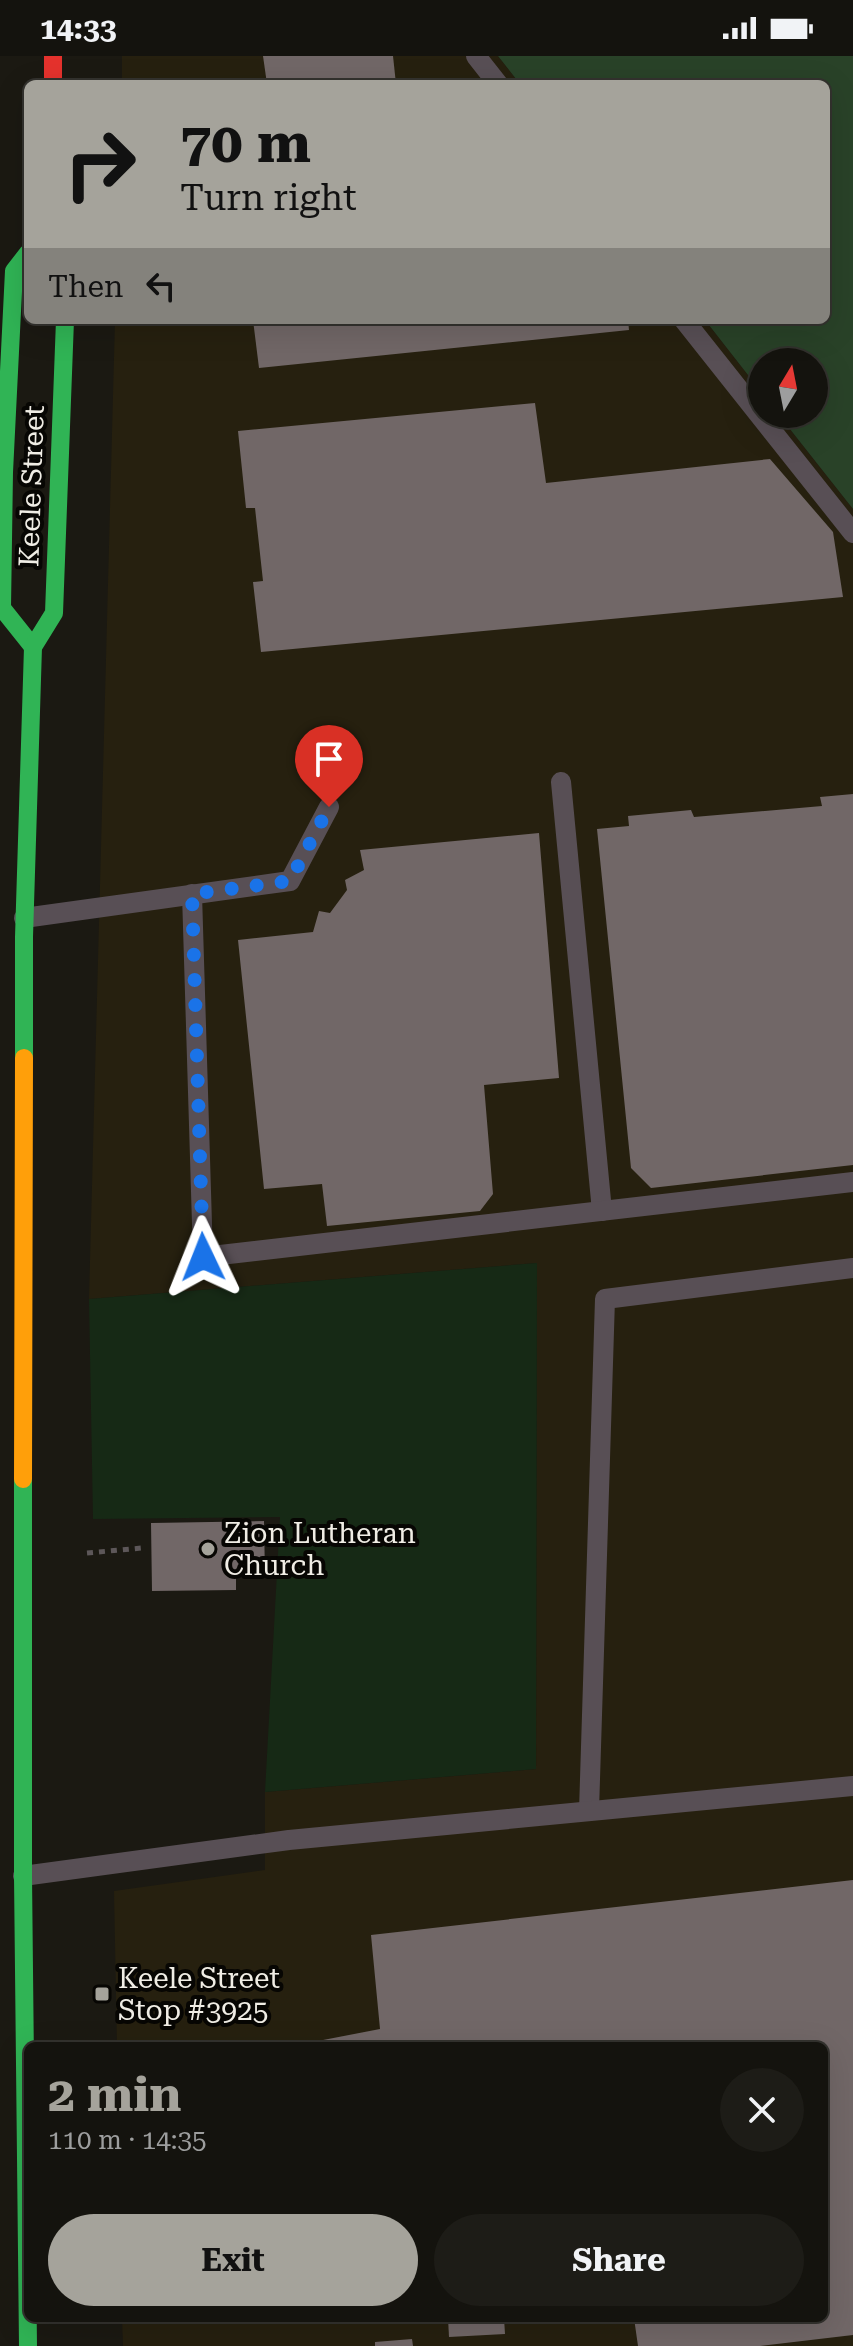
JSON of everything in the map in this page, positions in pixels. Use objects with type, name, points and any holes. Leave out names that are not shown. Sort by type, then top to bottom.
[{"type":"main road","points":[[53,56],[53,80]]},
{"type":"main road","name":"Keele Street","points":[[24,258],[14,271],[4,472],[2,608],[33,647]]},
{"type":"main road","name":"Keele Street","points":[[25,2042],[24,918],[33,647],[54,613],[65,324]]},
{"type":"main road","name":"Keele Street","points":[[28,2322],[28,2346]]},
{"type":"lane","points":[[476,56],[495,80]]},
{"type":"lane","points":[[687,324],[853,533]]},
{"type":"lane","points":[[561,782],[602,1211]]},
{"type":"lane","points":[[24,918],[290,881],[329,807]]},
{"type":"lane","points":[[192,894],[203,1257],[853,1182]]},
{"type":"lane","points":[[589,1811],[605,1299],[853,1268]]},
{"type":"lane","points":[[23,1876],[289,1840],[853,1786]]},
{"type":"path","points":[[87,1553],[142,1548]]},
{"type":"shaded area","points":[[122,56],[498,56],[517,80],[122,80]]},
{"type":"shaded area","points":[[115,324],[708,324],[748,375],[748,428],[789,428],[853,509],[853,2346],[123,2346],[122,2322],[828,2322],[828,2042],[117,2042],[114,1891],[265,1870],[265,1792],[536,1769],[537,1263],[89,1299]]},
{"type":"green space","points":[[498,56],[853,56],[853,509],[789,428],[828,428],[828,348],[748,348],[748,375],[708,324],[830,324],[830,80],[517,80]]},
{"type":"green space","points":[[537,1263],[536,1769],[265,1792],[280,1517],[93,1519],[89,1299]]},
{"type":"building","points":[[263,56],[393,56],[396,80],[266,80]]},
{"type":"building","points":[[254,324],[628,324],[629,330],[259,368]]},
{"type":"building","points":[[535,403],[546,483],[770,459],[833,532],[843,597],[261,652],[253,582],[263,581],[255,508],[246,508],[238,431]]},
{"type":"building","points":[[853,794],[853,1165],[651,1188],[631,1168],[597,829],[629,826],[628,816],[691,810],[694,817],[822,806],[820,797]]},
{"type":"building","points":[[539,833],[559,1078],[484,1085],[493,1194],[480,1211],[327,1226],[322,1184],[264,1189],[238,940],[313,932],[319,911],[330,913],[347,890],[345,880],[364,870],[360,850]]},
{"type":"building","name":"Zion Lutheran Church","points":[[264,1521],[265,1576],[236,1576],[236,1590],[152,1591],[151,1523]]},
{"type":"building","points":[[853,1880],[853,2335],[760,2346],[638,2346],[635,2322],[828,2322],[828,2042],[313,2042],[380,2029],[371,1935]]},
{"type":"building","points":[[448,2322],[504,2322],[505,2334],[449,2337]]},
{"type":"building","points":[[412,2339],[413,2346],[375,2346],[375,2342]]},
{"type":"traffic: fast","points":[[24,258],[14,271],[4,472],[2,608],[33,647]]},
{"type":"traffic: fast","points":[[24,1058],[24,937],[33,647],[54,613],[65,324]]},
{"type":"traffic: fast","points":[[23,1479],[25,2042]]},
{"type":"traffic: fast","points":[[28,2322],[28,2346]]},
{"type":"traffic: slow","points":[[23,1479],[24,1058]]},
{"type":"traffic: jam","points":[[53,56],[53,80]]},
{"type":"place","name":"Zion Lutheran Church","points":[[208,1549]]},
{"type":"place","name":"Keele Street Stop #3925","points":[[102,1994]]},
{"type":"route","points":[[203,1257],[192,894],[290,881],[329,807]]}]
